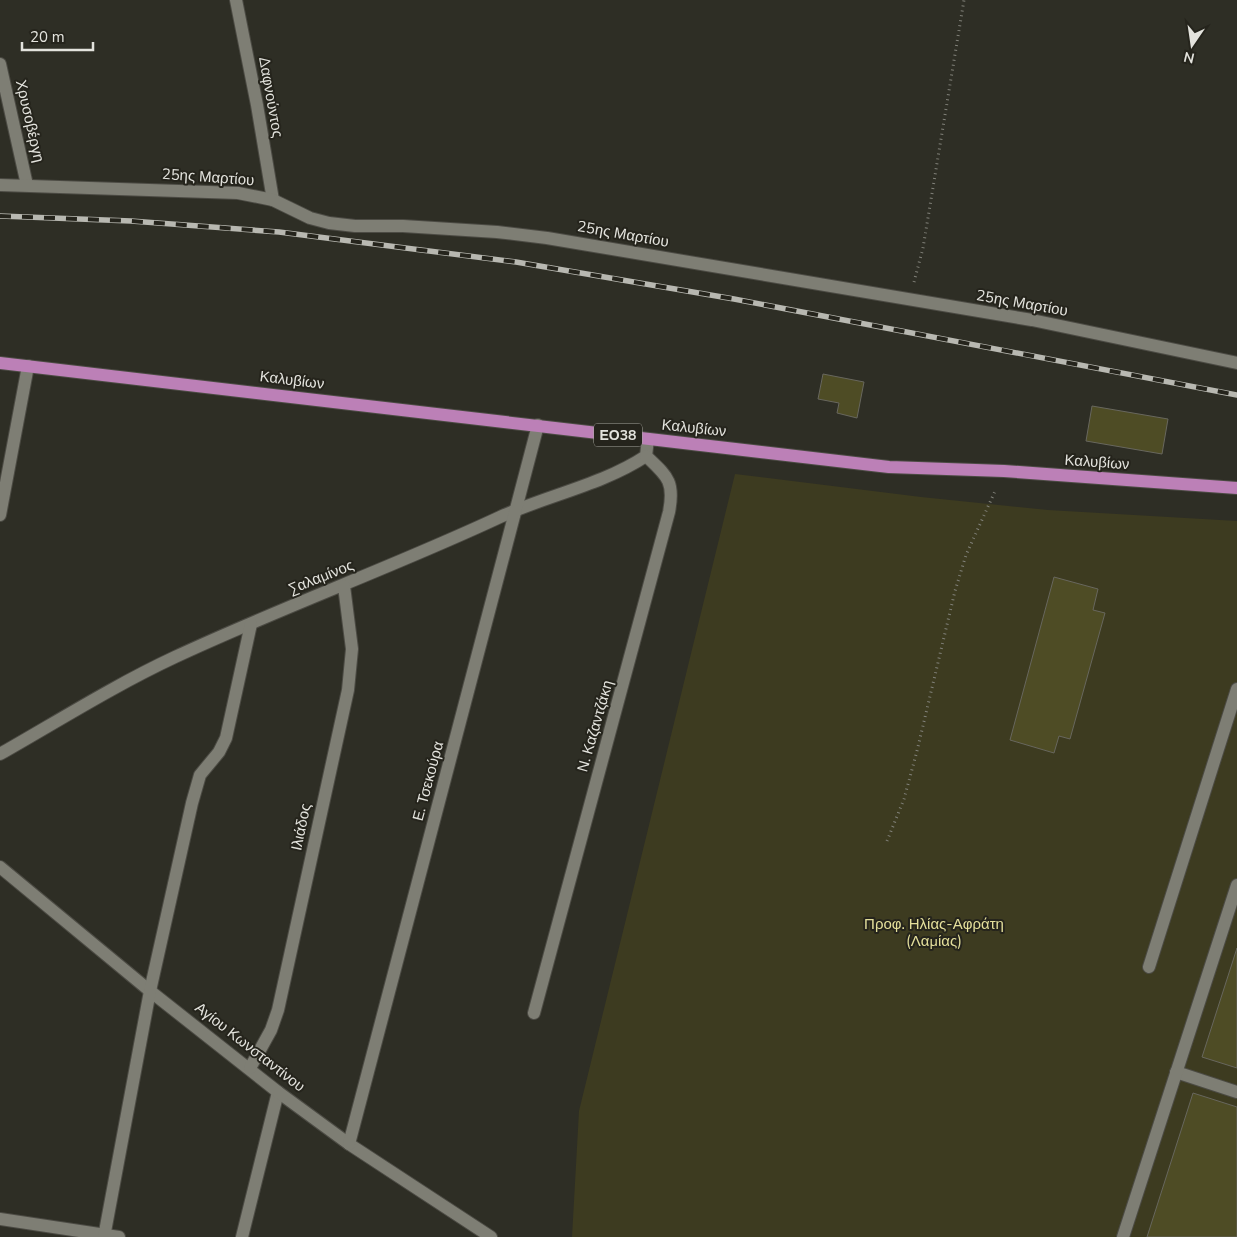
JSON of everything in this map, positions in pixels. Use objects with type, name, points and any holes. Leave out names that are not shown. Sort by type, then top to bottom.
[{"type":"main road","name":"Καλυβίων","points":[[0,364],[889,467],[1004,471],[1237,488]]},
{"type":"street","name":"Δαφνούντος","points":[[236,0],[273,200]]},
{"type":"street","name":"Χρυσοβέργη","points":[[0,64],[27,185]]},
{"type":"street","name":"25ης Μαρτίου","points":[[0,185],[217,191],[253,195],[273,200],[310,218],[329,223],[356,226],[403,226],[497,232],[547,238],[1032,320],[1237,363]]},
{"type":"street","points":[[0,515],[28,366]]},
{"type":"street","name":"Ε. Τσεκούρα","points":[[349,1144],[538,425]]},
{"type":"street","points":[[646,456],[648,439]]},
{"type":"street","name":"Σαλαμίνος","points":[[0,754],[174,658],[516,510],[614,474],[646,456]]},
{"type":"street","name":"Ν. Καζαντζάκη","points":[[534,1012],[670,512],[671,483],[666,474],[646,456]]},
{"type":"street","name":"Ιλιάδος","points":[[250,1068],[271,1030],[278,1010],[348,690],[352,649],[344,586]]},
{"type":"street","points":[[104,1236],[150,991],[192,803],[200,775],[218,752],[226,738],[251,624]]},
{"type":"street","points":[[1149,967],[1237,689]]},
{"type":"street","name":"Αγίου Κωνσταντίνου","points":[[0,867],[150,991],[278,1092],[349,1144],[478,1233],[491,1237]]},
{"type":"street","points":[[1123,1237],[1237,885]]},
{"type":"street","points":[[1176,1072],[1237,1092]]},
{"type":"street","points":[[242,1237],[278,1092]]},
{"type":"street","points":[[0,1219],[119,1237]]},
{"type":"path","points":[[908,300],[923,248],[964,0]]},
{"type":"path","points":[[887,842],[904,799],[918,751],[955,591],[966,555],[1004,471]]},
{"type":"green space","name":"Προφ. Ηλίας-Αφράτη (Λαμίας)","points":[[735,474],[921,497],[1048,510],[1237,521],[1237,1237],[572,1237],[579,1111]]},
{"type":"building","points":[[823,374],[864,382],[857,418],[837,413],[839,403],[818,399]]},
{"type":"building","points":[[1092,406],[1168,419],[1162,454],[1086,441]]},
{"type":"building","points":[[1054,577],[1098,589],[1093,610],[1105,613],[1070,739],[1059,736],[1054,753],[1010,740]]},
{"type":"building","points":[[1237,948],[1237,1068],[1202,1057]]},
{"type":"building","points":[[1193,1093],[1237,1107],[1237,1237],[1147,1237]]},
{"type":"railway","points":[[0,216],[131,221],[279,232],[516,262],[734,299],[1237,395]]}]
